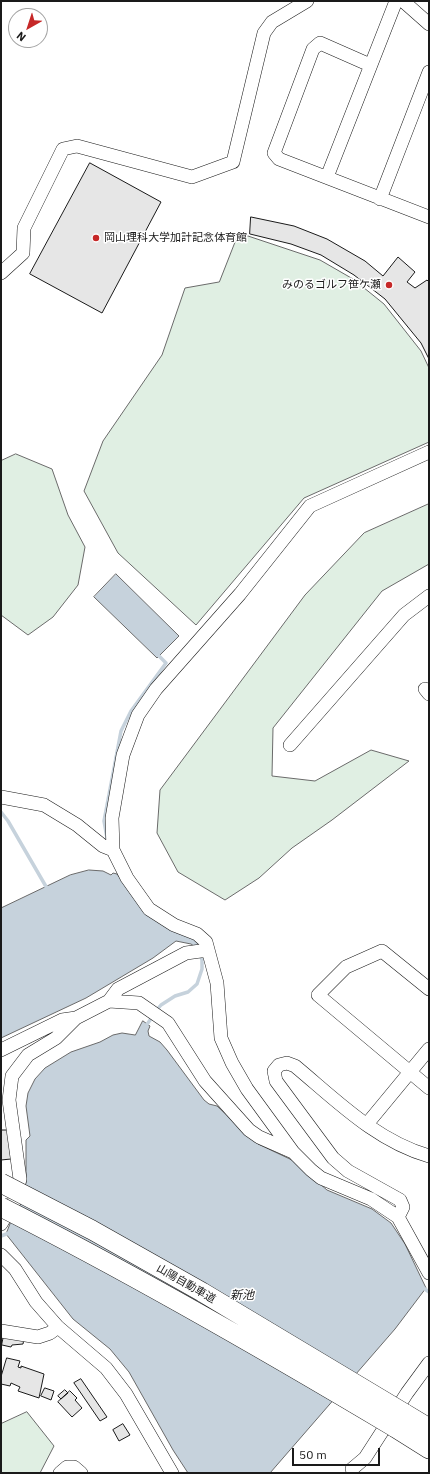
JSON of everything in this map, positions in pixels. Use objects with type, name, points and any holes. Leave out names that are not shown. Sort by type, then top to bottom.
[{"type":"highway","name":"山陽自動車道","points":[[1,1183],[92,1230],[202,1292],[399,1420],[429,1449]]},
{"type":"highway","name":"山陽自動車道","points":[[1,1207],[171,1296],[292,1366],[399,1420],[429,1428]]},
{"type":"street","points":[[1,273],[22,253],[24,228],[63,149],[78,146],[192,177],[233,162],[264,33],[272,22],[307,1]]},
{"type":"street","points":[[327,177],[396,1]]},
{"type":"street","points":[[403,1],[429,24]]},
{"type":"street","points":[[370,65],[320,43],[313,49],[274,153],[279,159],[429,217]]},
{"type":"street","points":[[380,198],[429,72]]},
{"type":"street","points":[[429,452],[310,506],[240,594],[156,689],[138,715],[123,755],[112,818],[113,850],[127,878],[149,909],[174,924],[197,934],[206,942],[202,951],[217,983],[221,1038],[232,1063],[247,1089],[293,1152],[311,1170],[321,1178],[371,1199],[398,1217],[429,1273]]},
{"type":"street","points":[[290,745],[404,615],[429,596]]},
{"type":"street","points":[[1,797],[44,805],[77,825],[103,846],[113,850]]},
{"type":"street","points":[[1,1224],[14,1202],[20,1179],[9,1100],[12,1076],[28,1055],[56,1038],[76,1018],[109,1001],[118,989],[186,954],[202,951]]},
{"type":"street","points":[[429,989],[382,951],[346,967],[318,995],[429,1088]]},
{"type":"street","points":[[109,1001],[139,1003],[168,1023],[205,1081],[249,1130],[259,1137],[293,1152]]},
{"type":"street","points":[[1,1050],[62,1020],[76,1018]]},
{"type":"street","points":[[367,1124],[429,1049]]},
{"type":"street","points":[[398,1217],[403,1207],[400,1200],[348,1171],[332,1158],[276,1081],[274,1071],[279,1065],[287,1062],[295,1066],[353,1114],[390,1141],[429,1156]]},
{"type":"street","points":[[1,1255],[15,1269],[36,1302],[58,1327],[106,1368],[126,1394],[172,1473]]},
{"type":"street","points":[[1,1331],[38,1337],[50,1333],[58,1327]]},
{"type":"street","points":[[352,1472],[365,1458],[407,1393],[429,1363]]},
{"type":"street","points":[[60,1473],[67,1467],[74,1467],[81,1473]]},
{"type":"green space","name":"みのるゴルフ笹ケ瀬","points":[[239,233],[320,260],[353,279],[384,304],[421,351],[429,368],[429,442],[304,498],[196,625],[118,553],[84,491],[103,441],[162,355],[185,288],[219,282]]},
{"type":"green space","points":[[16,454],[52,469],[68,515],[85,547],[78,585],[53,617],[28,635],[1,615],[1,461]]},
{"type":"green space","points":[[429,504],[429,564],[382,591],[273,728],[272,776],[315,781],[371,750],[409,761],[332,820],[292,848],[259,878],[225,900],[178,872],[157,833],[160,790],[305,595],[364,533]]},
{"type":"green space","points":[[27,1412],[54,1446],[40,1473],[1,1473],[1,1424]]},
{"type":"water","points":[[116,574],[179,636],[157,658],[94,597]]},
{"type":"water","points":[[89,870],[103,871],[111,875],[113,873],[117,874],[147,913],[201,941],[194,946],[176,941],[153,958],[86,998],[1,1038],[1,908],[70,875]]},
{"type":"water","name":"新池","points":[[143,1021],[150,1026],[148,1031],[149,1036],[160,1042],[167,1050],[204,1100],[209,1104],[217,1106],[258,1144],[292,1160],[327,1190],[372,1209],[391,1223],[405,1244],[426,1288],[395,1329],[270,1473],[188,1473],[173,1450],[129,1372],[110,1349],[73,1319],[6,1234],[26,1183],[26,1140],[30,1136],[26,1106],[28,1093],[35,1079],[45,1068],[71,1052],[100,1042],[113,1035],[122,1033],[135,1035]]},
{"type":"building","name":"岡山理科大学加計記念体育館","points":[[90,163],[161,202],[102,313],[30,274]]},
{"type":"building","name":"みのるゴルフ笹ケ瀬","points":[[251,217],[294,226],[327,239],[365,261],[383,276],[398,257],[415,272],[407,282],[415,288],[427,280],[429,282],[429,359],[421,343],[385,299],[354,275],[321,255],[291,244],[250,234]]},
{"type":"building","points":[[1,1130],[8,1130],[11,1159],[1,1160]]},
{"type":"building","points":[[4,1335],[24,1339],[23,1344],[12,1345],[11,1347],[2,1345]]},
{"type":"building","points":[[7,1358],[20,1361],[18,1367],[21,1368],[21,1366],[44,1374],[39,1398],[18,1391],[20,1387],[11,1383],[10,1386],[1,1384],[1,1377]]},
{"type":"building","points":[[81,1379],[107,1417],[100,1421],[74,1383]]},
{"type":"building","points":[[45,1388],[54,1391],[51,1400],[41,1396]]},
{"type":"building","points":[[65,1390],[68,1393],[61,1399],[58,1396]]},
{"type":"building","points":[[70,1391],[77,1398],[75,1400],[82,1408],[72,1417],[58,1402]]},
{"type":"building","points":[[123,1424],[130,1435],[119,1441],[113,1430]]},
{"type":"waterway","points":[[107,838],[104,821],[121,731],[131,711],[166,663],[158,655]]},
{"type":"waterway","points":[[1,812],[8,821],[48,890]]},
{"type":"waterway","points":[[156,1011],[161,1005],[175,996],[188,992],[197,984],[202,969],[202,960],[194,941]]},
{"type":"waterway","points":[[145,1027],[153,1016]]},
{"type":"waterway","points":[[1,1236],[9,1233]]},
{"type":"waterway","points":[[422,1287],[429,1292]]},
{"type":"place","name":"岡山理科大学加計記念体育館","points":[[96,238]]},
{"type":"place","name":"みのるゴルフ笹ケ瀬","points":[[389,285]]}]
